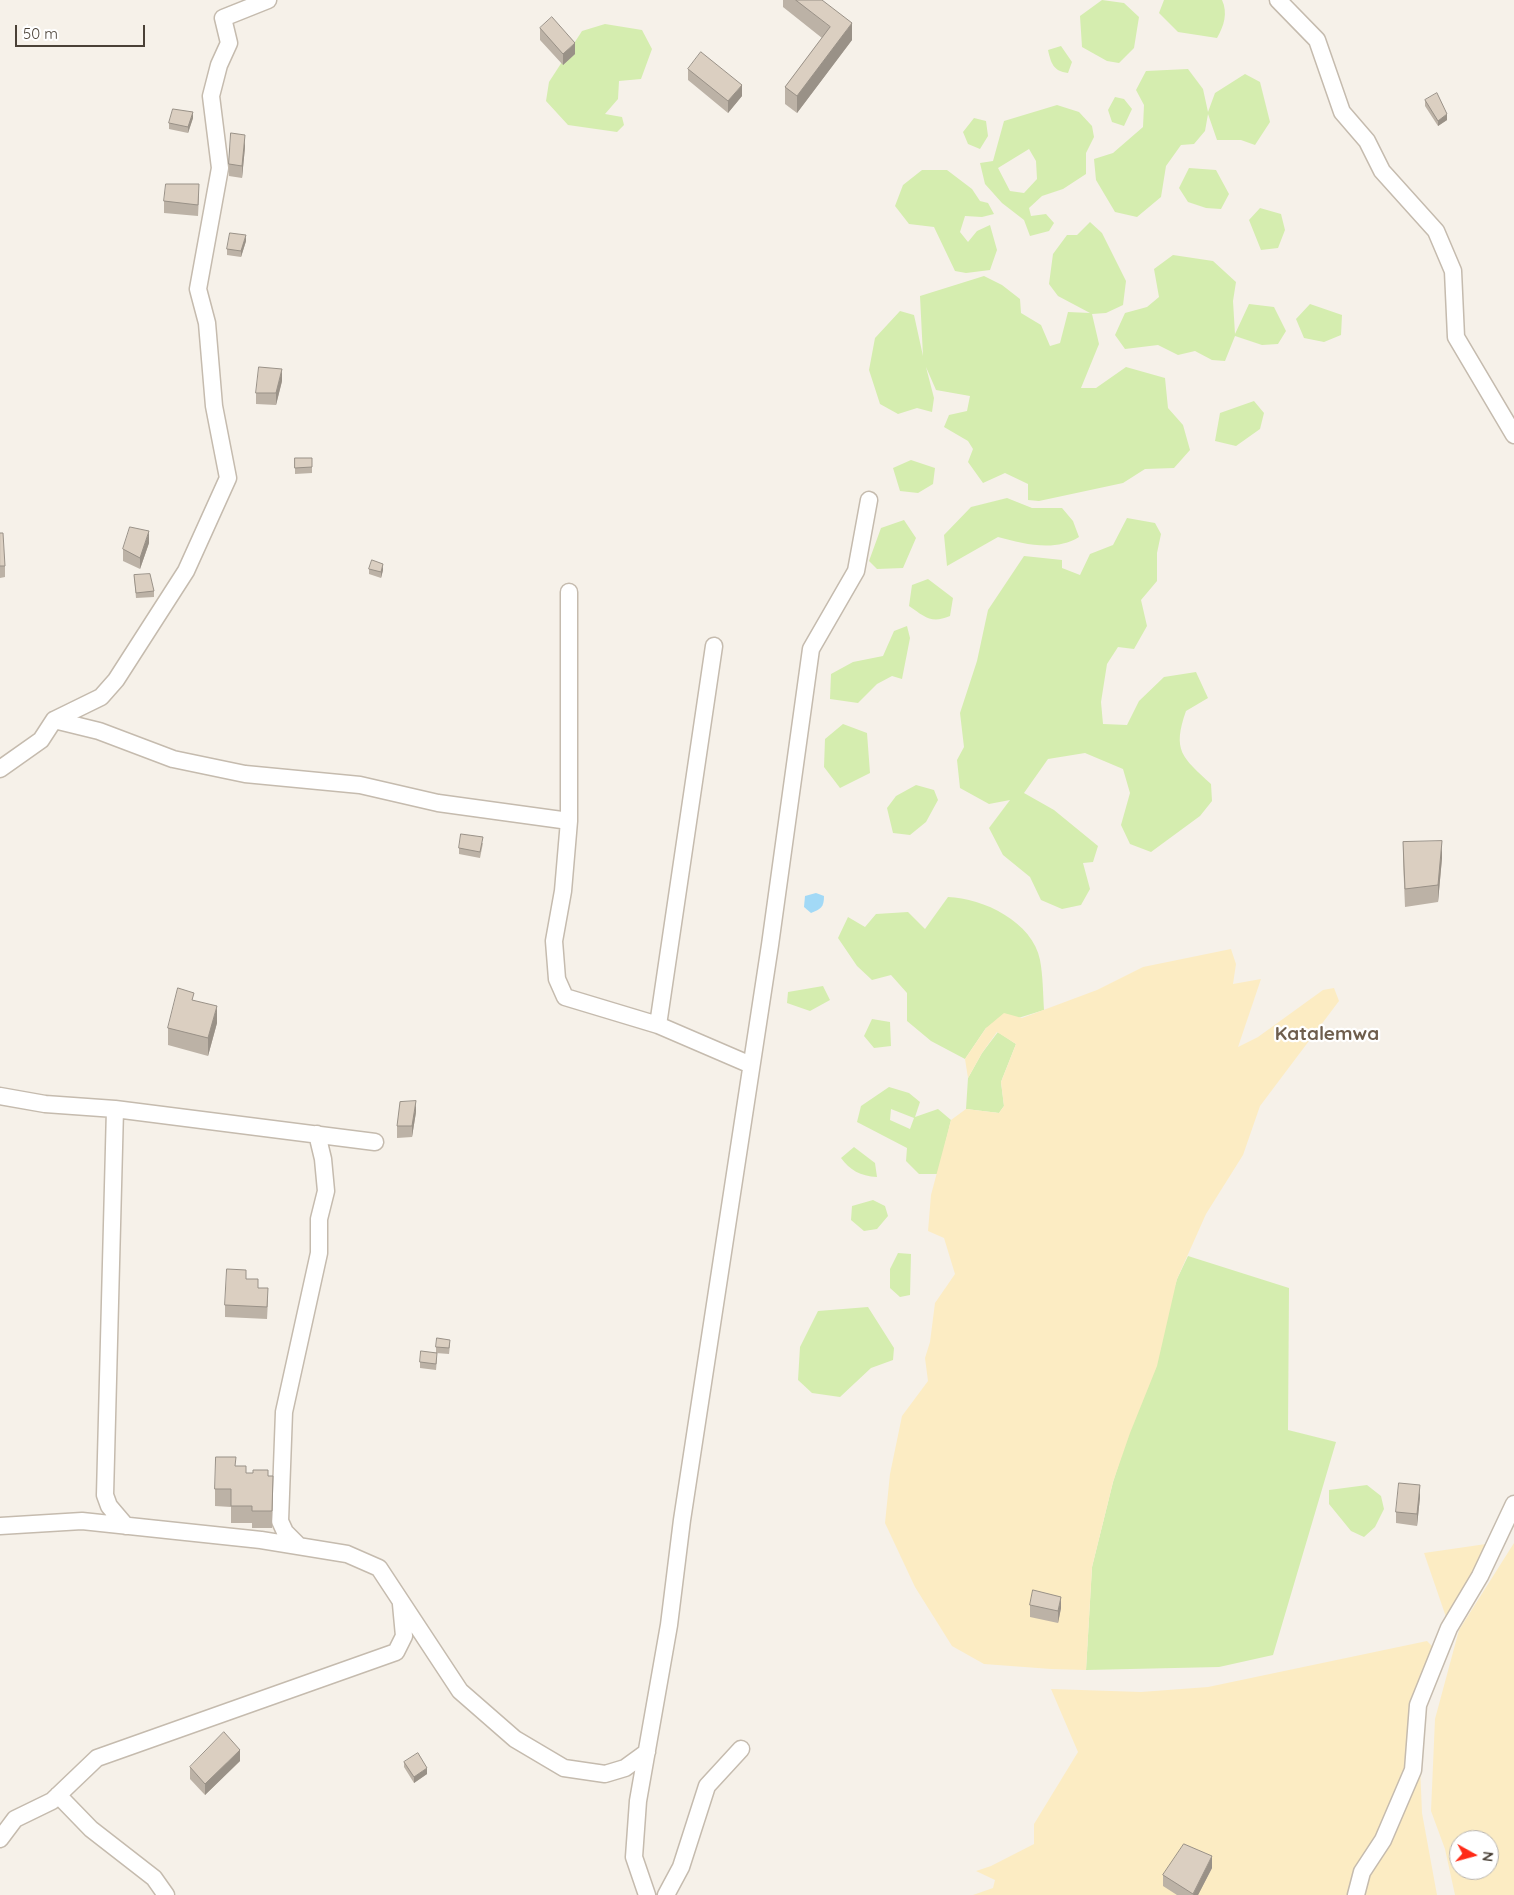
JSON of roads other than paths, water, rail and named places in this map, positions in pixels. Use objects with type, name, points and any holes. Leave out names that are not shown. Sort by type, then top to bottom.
[{"type":"street","points":[[0,769],[41,740],[54,720],[101,697],[116,680],[186,570],[228,478],[214,406],[207,323],[198,290],[220,168],[211,96],[219,65],[230,43],[223,18],[268,0]]},
{"type":"street","points":[[1278,0],[1318,40],[1342,112],[1367,141],[1382,171],[1436,231],[1453,271],[1456,337],[1514,435]]},
{"type":"street","points":[[647,1895],[634,1857],[640,1793],[670,1625],[682,1520],[751,1065],[811,649],[856,571],[869,500]]},
{"type":"street","points":[[569,592],[569,821],[563,890],[554,941],[557,979],[565,997],[658,1024],[751,1065]]},
{"type":"street","points":[[658,1024],[714,646]]},
{"type":"street","points":[[54,720],[99,732],[173,759],[245,774],[360,786],[438,804],[569,821]]},
{"type":"street","points":[[0,1096],[45,1104],[115,1109],[375,1142]]},
{"type":"street","points":[[82,1521],[94,1516],[100,1508],[105,1495],[115,1109]]},
{"type":"street","points":[[261,1540],[274,1532],[280,1521],[284,1412],[319,1253],[319,1219],[326,1191],[323,1159],[317,1134]]},
{"type":"street","points":[[105,1495],[109,1506],[126,1526]]},
{"type":"street","points":[[1356,1895],[1362,1872],[1384,1840],[1413,1770],[1418,1705],[1421,1696],[1449,1628],[1469,1597],[1498,1542],[1514,1504]]},
{"type":"street","points":[[0,1526],[82,1521],[261,1540],[347,1554],[379,1568],[460,1691],[515,1739],[564,1768],[605,1774],[625,1768],[647,1752]]},
{"type":"street","points":[[280,1521],[286,1532],[298,1545]]},
{"type":"street","points":[[0,1839],[15,1819],[52,1801],[97,1758],[396,1652],[404,1636],[401,1602]]},
{"type":"street","points":[[666,1895],[681,1867],[707,1786],[741,1749]]},
{"type":"street","points":[[616,1771],[634,1781],[640,1793]]},
{"type":"street","points":[[58,1795],[92,1830],[154,1878],[166,1895]]},
{"type":"water","points":[[816,893],[824,896],[823,905],[820,909],[811,913],[804,907],[805,896]]},
{"type":"district","name":"Katalemwa","points":[[1327,1034]]}]
